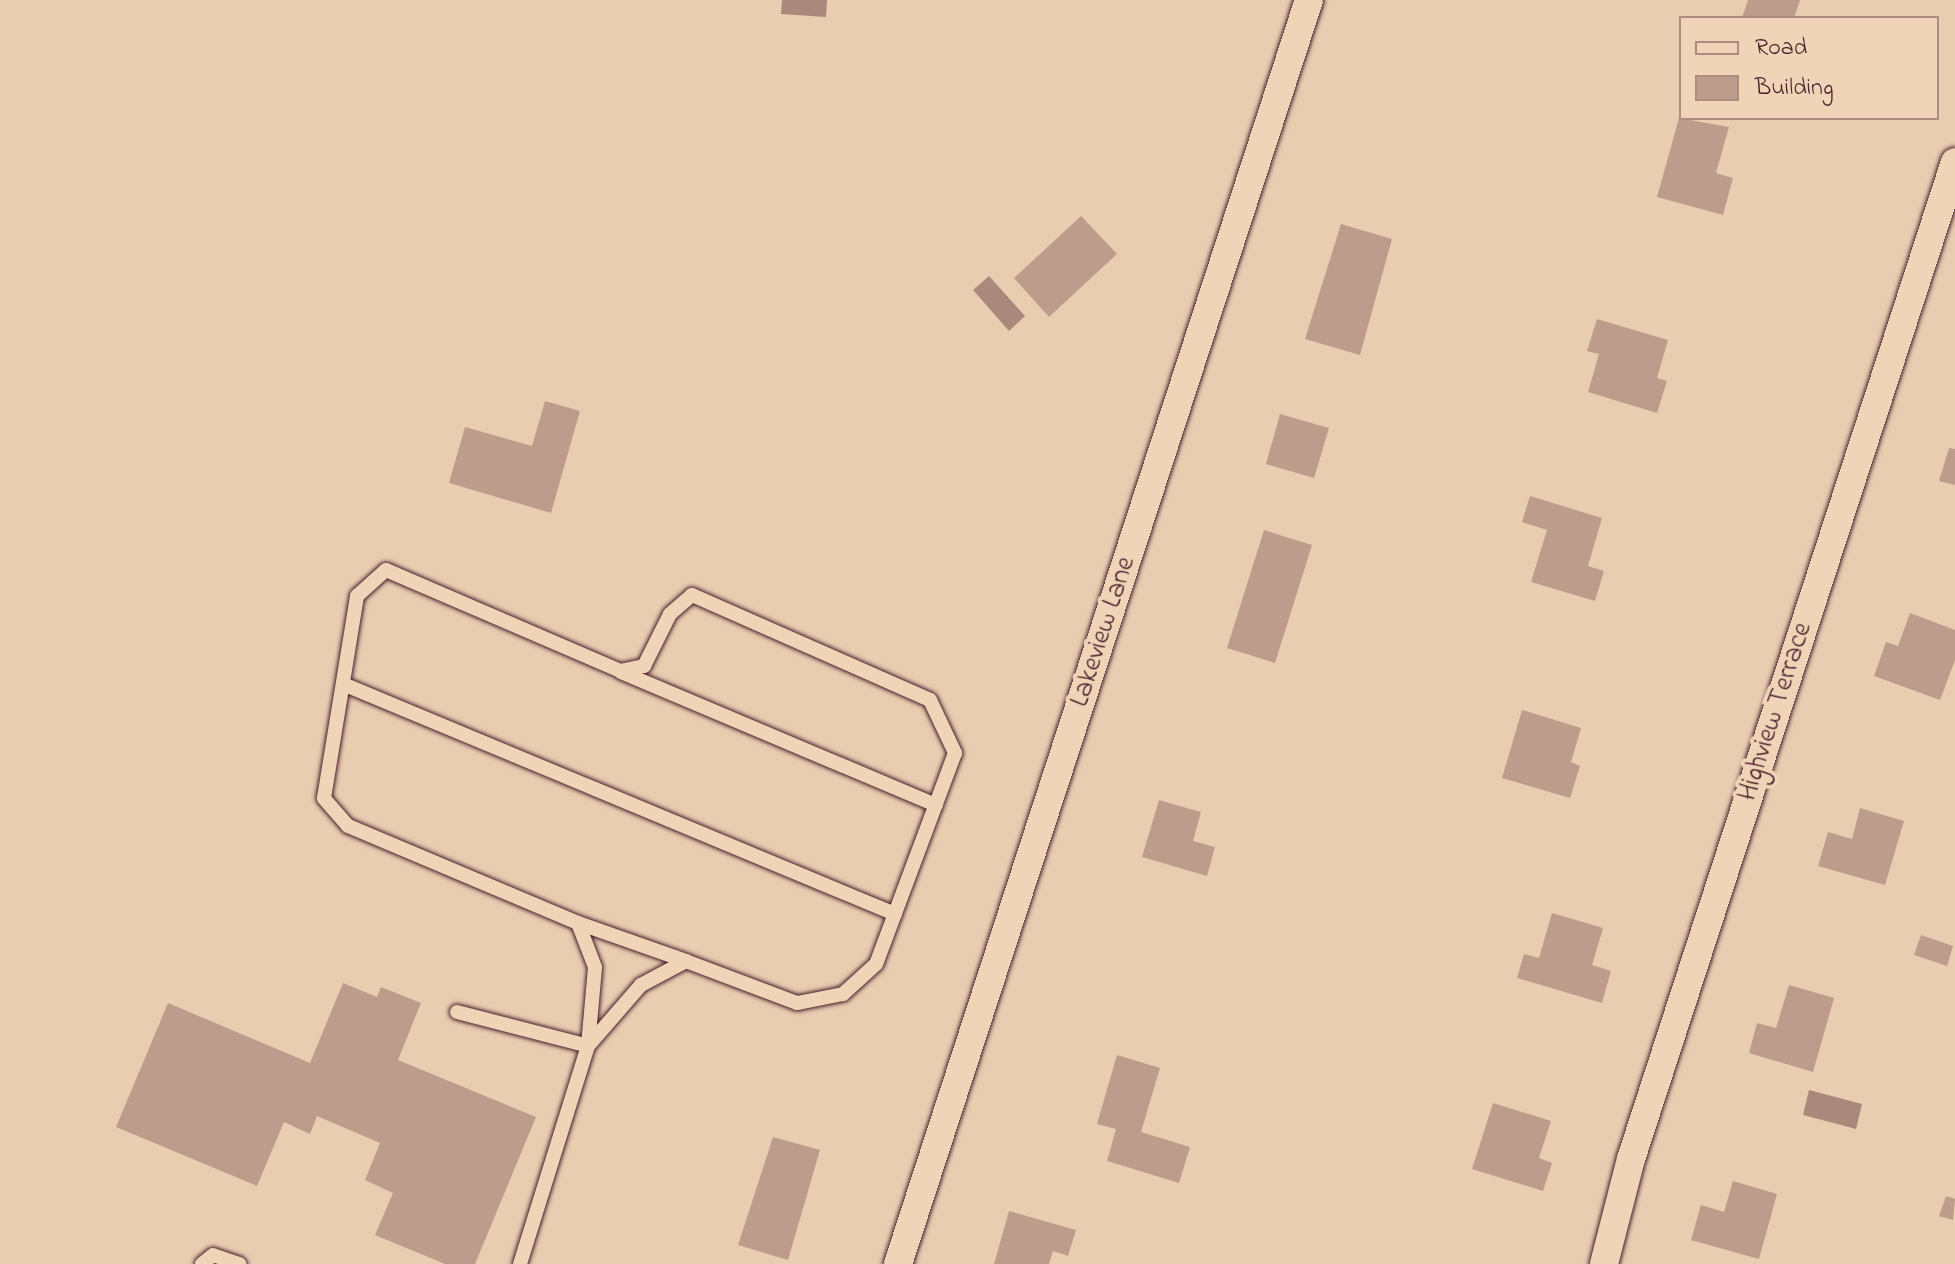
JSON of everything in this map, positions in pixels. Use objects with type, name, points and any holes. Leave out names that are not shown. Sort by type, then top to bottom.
[{"type":"street","name":"Lakeview Lane","points":[[898,1264],[1309,0]]},
{"type":"street","name":"Highview Terrace","points":[[1604,1264],[1631,1159],[1955,162]]},
{"type":"lane","points":[[620,671],[644,666],[670,614],[692,595],[930,700],[955,753],[936,805],[876,964],[843,994],[797,1003],[578,923],[348,826],[324,798],[357,596],[386,570],[620,671],[936,805]]},
{"type":"lane","points":[[343,684],[895,914]]},
{"type":"lane","points":[[520,1264],[588,1046],[595,967],[578,923]]},
{"type":"lane","points":[[588,1046],[641,985],[686,961]]},
{"type":"lane","points":[[457,1012],[588,1046]]},
{"type":"lane","points":[[202,1264],[213,1255],[239,1264]]},
{"type":"shaded area","points":[[782,0],[827,0],[826,17],[781,14]]},
{"type":"shaded area","points":[[989,276],[1025,316],[1009,331],[973,290]]},
{"type":"shaded area","points":[[1809,1090],[1862,1104],[1856,1129],[1803,1115]]},
{"type":"building","points":[[1748,0],[1800,0],[1795,16],[1743,16]]},
{"type":"building","points":[[1679,118],[1729,127],[1716,173],[1733,178],[1723,215],[1657,197]]},
{"type":"building","points":[[1081,216],[1117,254],[1049,317],[1014,278]]},
{"type":"building","points":[[1341,224],[1392,239],[1360,355],[1305,339]]},
{"type":"building","points":[[1597,319],[1668,340],[1657,378],[1667,381],[1657,413],[1588,392],[1599,354],[1587,351]]},
{"type":"building","points":[[545,401],[580,411],[551,513],[449,483],[465,427],[532,446]]},
{"type":"building","points":[[1280,414],[1329,428],[1314,478],[1266,464]]},
{"type":"building","points":[[1949,448],[1955,449],[1955,485],[1939,481]]},
{"type":"building","points":[[1530,496],[1602,518],[1588,566],[1604,571],[1595,601],[1531,582],[1547,530],[1522,522]]},
{"type":"building","points":[[1264,530],[1312,545],[1275,663],[1227,648]]},
{"type":"building","points":[[1910,613],[1955,630],[1955,660],[1940,700],[1874,676],[1886,642],[1898,646]]},
{"type":"building","points":[[1522,710],[1581,728],[1571,762],[1580,766],[1570,798],[1502,778]]},
{"type":"building","points":[[1159,800],[1201,812],[1193,841],[1215,847],[1207,876],[1142,857]]},
{"type":"building","points":[[1860,808],[1904,821],[1885,885],[1818,866],[1828,832],[1852,839]]},
{"type":"building","points":[[1552,913],[1603,928],[1592,965],[1611,971],[1602,1003],[1517,978],[1524,954],[1539,958]]},
{"type":"building","points":[[1921,935],[1953,946],[1947,966],[1914,955]]},
{"type":"building","points":[[343,983],[377,997],[381,987],[421,1003],[398,1060],[536,1117],[475,1264],[445,1264],[375,1235],[393,1193],[365,1180],[380,1143],[317,1116],[310,1134],[284,1122],[257,1186],[116,1127],[168,1003],[310,1063]]},
{"type":"building","points":[[1789,985],[1834,998],[1813,1072],[1749,1053],[1757,1023],[1776,1028]]},
{"type":"building","points":[[1117,1055],[1160,1068],[1141,1132],[1190,1147],[1179,1183],[1107,1161],[1116,1129],[1097,1124]]},
{"type":"building","points":[[1493,1103],[1551,1121],[1539,1158],[1552,1163],[1543,1191],[1472,1169]]},
{"type":"building","points":[[773,1137],[820,1150],[788,1260],[738,1245]]},
{"type":"building","points":[[1733,1181],[1777,1194],[1759,1259],[1691,1240],[1701,1205],[1724,1212]]},
{"type":"building","points":[[1946,1196],[1955,1199],[1953,1220],[1939,1216]]},
{"type":"building","points":[[1009,1211],[1076,1230],[1068,1256],[1053,1251],[1049,1264],[994,1264]]}]
